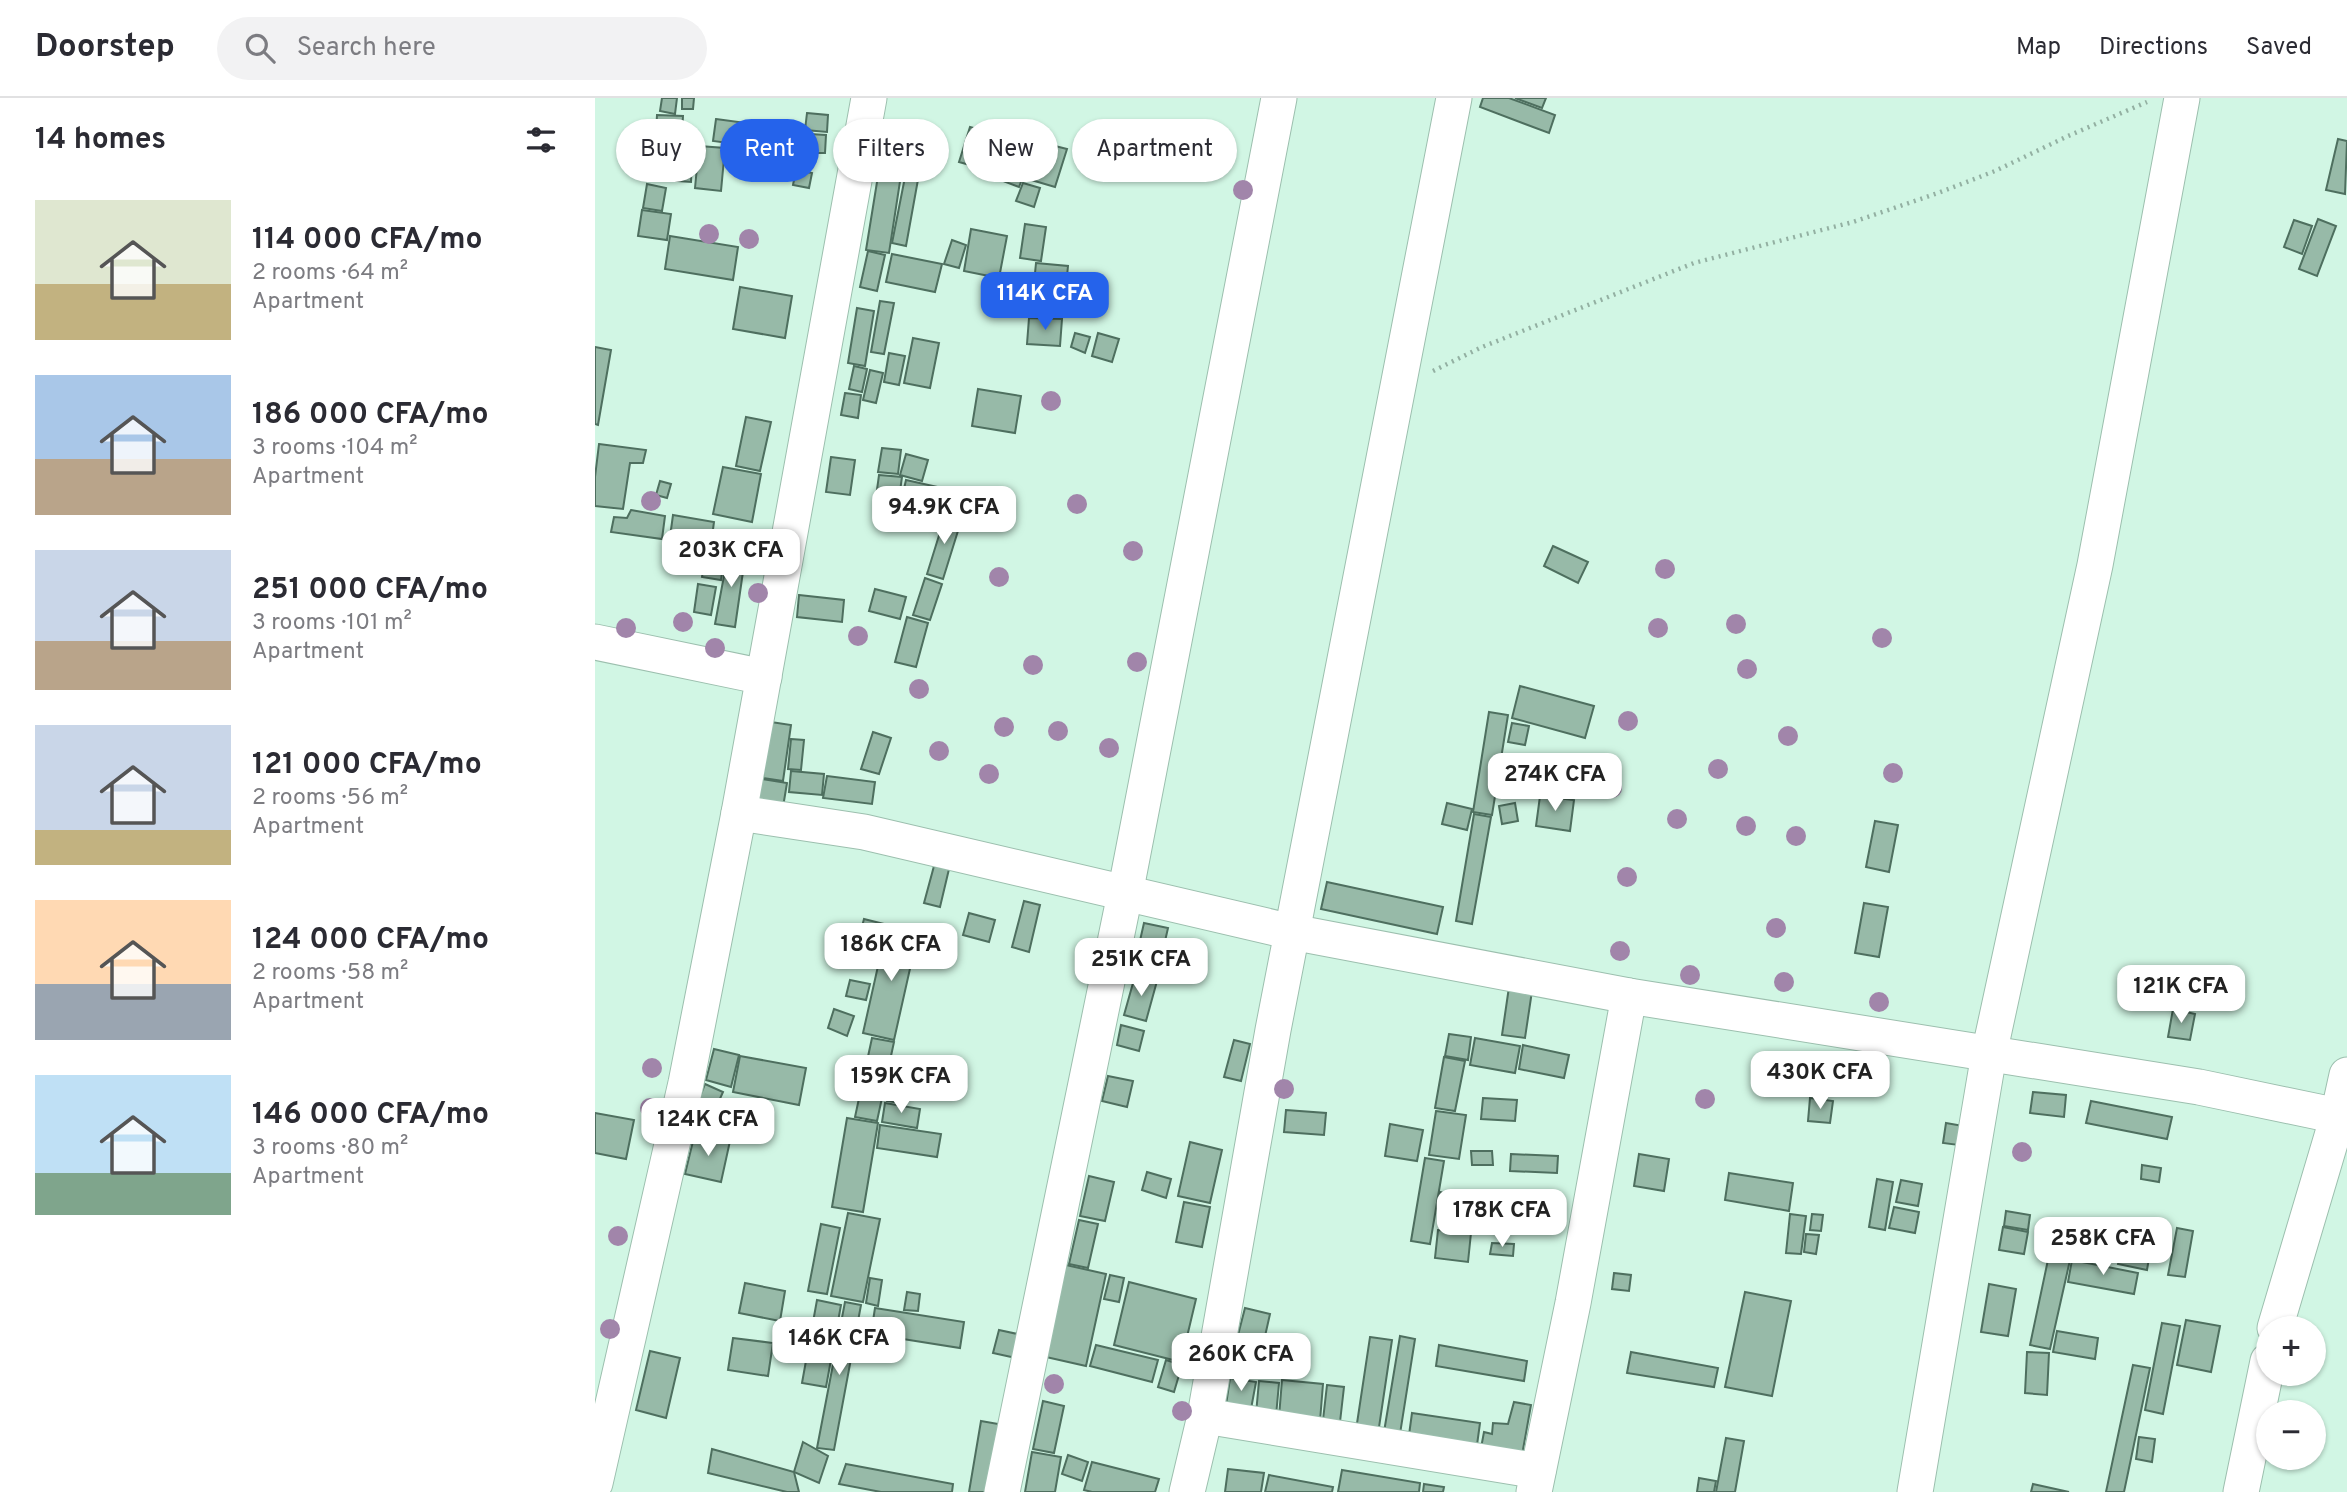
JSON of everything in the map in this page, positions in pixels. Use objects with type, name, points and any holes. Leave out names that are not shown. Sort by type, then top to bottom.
[{"type":"street","points":[[595,1482],[686,1083],[739,813],[869,98]]},
{"type":"street","points":[[1002,1492],[1125,894],[1279,98]]},
{"type":"street","points":[[1187,1492],[1205,1416],[1292,932],[1454,98]]},
{"type":"street","points":[[1915,1492],[1989,1054],[2095,565],[2182,98]]},
{"type":"street","points":[[595,642],[764,677]]},
{"type":"street","points":[[739,813],[864,832],[1292,932],[1629,996],[2199,1087],[2338,1116]]},
{"type":"street","points":[[1205,1416],[1536,1482],[1573,1303],[1629,996]]},
{"type":"street","points":[[2279,1316],[2338,1116],[2347,1075]]},
{"type":"street","points":[[2241,1492],[2263,1386]]},
{"type":"path","points":[[1398,388],[1482,347],[1615,293],[1694,263],[1853,222],[1938,193],[1996,171],[2068,136],[2158,98]]},
{"type":"building","points":[[662,98],[677,98],[675,114],[660,111]]},
{"type":"building","points":[[682,98],[694,98],[693,109],[682,109]]},
{"type":"building","points":[[1483,98],[1509,98],[1555,115],[1549,133],[1480,107]]},
{"type":"building","points":[[1515,98],[1546,98],[1542,108]]},
{"type":"building","points":[[807,113],[828,115],[827,132],[819,131],[819,119],[806,119]]},
{"type":"building","points":[[657,115],[683,116],[683,119],[657,119]]},
{"type":"building","points":[[716,119],[720,120],[720,142],[713,141]]},
{"type":"building","points":[[819,135],[826,135],[825,153],[819,153]]},
{"type":"building","points":[[2338,139],[2347,141],[2345,194],[2326,190]]},
{"type":"building","points":[[706,147],[720,148],[721,191],[695,188],[696,182],[706,182]]},
{"type":"building","points":[[1058,147],[1067,149],[1058,178]]},
{"type":"building","points":[[794,182],[810,182],[809,188],[793,185]]},
{"type":"building","points":[[877,182],[900,182],[889,253],[866,250]]},
{"type":"building","points":[[904,182],[918,182],[906,246],[892,243]]},
{"type":"building","points":[[1006,182],[1021,182],[1019,187]]},
{"type":"building","points":[[1038,182],[1057,182],[1055,187]]},
{"type":"building","points":[[1023,183],[1040,188],[1034,207],[1016,201]]},
{"type":"building","points":[[647,184],[666,188],[662,211],[643,208]]},
{"type":"building","points":[[642,210],[671,214],[667,240],[638,236]]},
{"type":"building","points":[[2318,219],[2336,226],[2317,276],[2299,269]]},
{"type":"building","points":[[2294,220],[2312,226],[2302,254],[2284,247]]},
{"type":"building","points":[[1025,224],[1046,227],[1041,261],[1020,258]]},
{"type":"building","points":[[971,229],[1007,236],[999,278],[964,271]]},
{"type":"building","points":[[670,236],[738,247],[733,280],[665,269]]},
{"type":"building","points":[[952,240],[966,245],[959,268],[944,264]]},
{"type":"building","points":[[868,251],[885,255],[877,291],[860,287]]},
{"type":"building","points":[[892,254],[942,264],[935,292],[886,282]]},
{"type":"building","points":[[1036,263],[1068,266],[1063,317],[1031,314]]},
{"type":"building","points":[[740,287],[792,296],[785,338],[733,329]]},
{"type":"building","points":[[880,301],[894,303],[884,354],[871,352]]},
{"type":"building","points":[[857,308],[874,311],[865,366],[848,363]]},
{"type":"building","points":[[1029,318],[1062,319],[1060,346],[1027,344]]},
{"type":"building","points":[[1075,333],[1090,337],[1085,353],[1071,347]]},
{"type":"building","points":[[1098,333],[1119,339],[1112,362],[1092,356]]},
{"type":"building","points":[[913,338],[939,343],[930,388],[904,383]]},
{"type":"building","points":[[595,347],[611,350],[598,425],[595,424]]},
{"type":"building","points":[[889,353],[905,356],[899,385],[884,382]]},
{"type":"building","points":[[854,366],[867,369],[862,392],[849,389]]},
{"type":"building","points":[[870,370],[883,373],[876,403],[863,400]]},
{"type":"building","points":[[978,389],[1021,396],[1015,433],[972,426]]},
{"type":"building","points":[[845,393],[861,395],[858,418],[841,415]]},
{"type":"building","points":[[746,417],[771,422],[760,471],[736,466]]},
{"type":"building","points":[[599,444],[646,450],[643,463],[630,463],[623,509],[595,506]]},
{"type":"building","points":[[882,448],[901,450],[898,474],[878,472]]},
{"type":"building","points":[[906,454],[928,460],[922,481],[900,475]]},
{"type":"building","points":[[831,457],[855,460],[850,495],[826,492]]},
{"type":"building","points":[[723,467],[761,474],[752,522],[713,514]]},
{"type":"building","points":[[879,475],[902,477],[898,506],[875,504]]},
{"type":"building","points":[[906,480],[969,494],[965,515],[901,502]]},
{"type":"building","points":[[660,481],[671,484],[667,498],[656,495]]},
{"type":"building","points":[[631,510],[665,516],[662,539],[611,532],[614,517],[627,518]]},
{"type":"building","points":[[946,513],[962,518],[943,579],[927,574]]},
{"type":"building","points":[[673,515],[714,522],[711,544],[670,537]]},
{"type":"building","points":[[707,544],[726,547],[721,580],[702,577]]},
{"type":"building","points":[[1553,546],[1588,562],[1578,583],[1544,566]]},
{"type":"building","points":[[729,549],[746,551],[735,627],[715,624]]},
{"type":"building","points":[[925,578],[942,584],[930,620],[913,615]]},
{"type":"building","points":[[698,584],[716,587],[711,615],[694,612]]},
{"type":"building","points":[[875,589],[906,597],[900,619],[869,611]]},
{"type":"building","points":[[799,595],[844,600],[842,622],[797,617]]},
{"type":"building","points":[[907,617],[928,623],[916,667],[895,662]]},
{"type":"building","points":[[1520,686],[1594,706],[1585,738],[1512,718]]},
{"type":"building","points":[[1489,712],[1508,715],[1492,815],[1473,812]]},
{"type":"building","points":[[771,722],[791,725],[783,781],[763,778]]},
{"type":"building","points":[[1512,723],[1529,726],[1525,745],[1508,742]]},
{"type":"building","points":[[873,732],[891,738],[879,774],[861,769]]},
{"type":"building","points":[[791,739],[804,740],[801,770],[788,769]]},
{"type":"building","points":[[791,771],[824,774],[822,795],[789,792]]},
{"type":"building","points":[[827,776],[875,782],[872,804],[823,798]]},
{"type":"building","points":[[762,779],[787,783],[782,813],[756,809]]},
{"type":"building","points":[[1540,796],[1574,800],[1570,831],[1536,826]]},
{"type":"building","points":[[1447,803],[1472,809],[1467,830],[1442,824]]},
{"type":"building","points":[[1515,803],[1518,821],[1502,824],[1499,806]]},
{"type":"building","points":[[1474,814],[1491,817],[1472,924],[1456,921]]},
{"type":"building","points":[[1875,821],[1898,825],[1889,872],[1866,867]]},
{"type":"building","points":[[934,866],[949,869],[940,907],[924,903]]},
{"type":"building","points":[[1327,882],[1443,907],[1437,934],[1321,909]]},
{"type":"building","points":[[1024,901],[1040,905],[1029,952],[1012,947]]},
{"type":"building","points":[[1864,903],[1888,907],[1879,957],[1855,953]]},
{"type":"building","points":[[969,913],[995,920],[989,942],[963,935]]},
{"type":"building","points":[[864,919],[884,924],[879,943],[859,938]]},
{"type":"building","points":[[1144,923],[1168,928],[1163,950],[1139,945]]},
{"type":"building","points":[[887,926],[918,933],[894,1040],[863,1033]]},
{"type":"building","points":[[1135,976],[1157,981],[1146,1021],[1124,1015]]},
{"type":"building","points":[[850,980],[870,984],[866,1000],[846,996]]},
{"type":"building","points":[[1509,987],[1532,991],[1525,1038],[1502,1035]]},
{"type":"building","points":[[834,1009],[854,1016],[847,1036],[828,1028]]},
{"type":"building","points":[[2173,1009],[2195,1014],[2190,1040],[2168,1037]]},
{"type":"building","points":[[1121,1025],[1144,1031],[1139,1051],[1117,1045]]},
{"type":"building","points":[[1449,1034],[1471,1037],[1468,1060],[1445,1056]]},
{"type":"building","points":[[872,1038],[894,1042],[877,1121],[855,1117]]},
{"type":"building","points":[[1475,1038],[1520,1046],[1515,1073],[1470,1065]]},
{"type":"building","points":[[1234,1040],[1250,1044],[1241,1081],[1224,1077]]},
{"type":"building","points":[[1523,1045],[1569,1055],[1564,1078],[1519,1069]]},
{"type":"building","points":[[714,1049],[739,1055],[731,1087],[706,1080]]},
{"type":"building","points":[[740,1056],[806,1068],[799,1105],[733,1092]]},
{"type":"building","points":[[1444,1057],[1465,1061],[1455,1111],[1435,1108]]},
{"type":"building","points":[[1108,1076],[1133,1081],[1127,1107],[1102,1101]]},
{"type":"building","points":[[890,1082],[904,1084],[901,1103],[887,1101]]},
{"type":"building","points":[[705,1084],[723,1092],[715,1110],[698,1102]]},
{"type":"building","points":[[2033,1092],[2066,1095],[2064,1117],[2030,1113]]},
{"type":"building","points":[[1483,1098],[1517,1100],[1515,1121],[1481,1119]]},
{"type":"building","points":[[1810,1098],[1833,1101],[1830,1123],[1808,1121]]},
{"type":"building","points":[[2091,1101],[2172,1117],[2167,1139],[2086,1123]]},
{"type":"building","points":[[885,1103],[920,1109],[917,1128],[882,1122]]},
{"type":"building","points":[[1286,1110],[1326,1113],[1324,1135],[1284,1132]]},
{"type":"building","points":[[1436,1111],[1466,1115],[1459,1159],[1429,1155]]},
{"type":"building","points":[[595,1113],[634,1120],[626,1159],[595,1153]]},
{"type":"building","points":[[847,1118],[878,1123],[863,1212],[832,1207]]},
{"type":"building","points":[[1946,1123],[1969,1127],[1966,1146],[1943,1143]]},
{"type":"building","points":[[1390,1124],[1423,1130],[1417,1161],[1385,1156]]},
{"type":"building","points":[[880,1125],[941,1134],[937,1157],[877,1148]]},
{"type":"building","points":[[695,1133],[730,1141],[721,1182],[685,1174]]},
{"type":"building","points":[[1190,1142],[1222,1150],[1210,1203],[1178,1196]]},
{"type":"building","points":[[1471,1151],[1492,1151],[1493,1165],[1472,1165]]},
{"type":"building","points":[[1511,1154],[1558,1156],[1557,1173],[1510,1171]]},
{"type":"building","points":[[1639,1154],[1669,1159],[1664,1191],[1634,1186]]},
{"type":"building","points":[[1425,1158],[1444,1161],[1430,1244],[1411,1241]]},
{"type":"building","points":[[2142,1165],[2161,1168],[2159,1182],[2141,1179]]},
{"type":"building","points":[[1147,1172],[1171,1179],[1166,1198],[1142,1190]]},
{"type":"building","points":[[1729,1173],[1793,1183],[1789,1211],[1725,1200]]},
{"type":"building","points":[[1089,1176],[1114,1182],[1105,1221],[1080,1216]]},
{"type":"building","points":[[1877,1179],[1893,1182],[1885,1230],[1869,1227]]},
{"type":"building","points":[[1901,1180],[1922,1184],[1918,1206],[1896,1202]]},
{"type":"building","points":[[1440,1192],[1452,1194],[1450,1214],[1438,1213]]},
{"type":"building","points":[[1184,1202],[1210,1207],[1202,1247],[1176,1242]]},
{"type":"building","points":[[1894,1207],[1919,1212],[1915,1233],[1889,1228]]},
{"type":"building","points":[[2006,1211],[2030,1215],[2028,1230],[2004,1226]]},
{"type":"building","points":[[848,1213],[880,1219],[863,1302],[831,1296]]},
{"type":"building","points":[[1790,1214],[1806,1216],[1801,1254],[1786,1253]]},
{"type":"building","points":[[1812,1214],[1823,1215],[1821,1231],[1810,1230]]},
{"type":"building","points":[[1079,1220],[1098,1224],[1088,1268],[1069,1264]]},
{"type":"building","points":[[821,1224],[840,1228],[827,1294],[808,1291]]},
{"type":"building","points":[[2003,1227],[2028,1232],[2024,1254],[1999,1250]]},
{"type":"building","points":[[2177,1228],[2193,1231],[2185,1277],[2168,1275]]},
{"type":"building","points":[[1438,1230],[1471,1233],[1468,1262],[1435,1258]]},
{"type":"building","points":[[1806,1234],[1819,1235],[1816,1254],[1804,1252]]},
{"type":"building","points":[[1492,1243],[1514,1244],[1513,1256],[1490,1254]]},
{"type":"building","points":[[2122,1246],[2150,1252],[2147,1270],[2118,1264]]},
{"type":"building","points":[[2049,1255],[2070,1260],[2050,1349],[2030,1345]]},
{"type":"building","points":[[2072,1260],[2138,1273],[2134,1294],[2068,1282]]},
{"type":"building","points":[[1066,1265],[1106,1274],[1086,1366],[1046,1357]]},
{"type":"building","points":[[1614,1273],[1631,1275],[1629,1291],[1612,1289]]},
{"type":"building","points":[[1110,1275],[1124,1278],[1119,1302],[1104,1299]]},
{"type":"building","points":[[870,1278],[882,1280],[878,1306],[866,1303]]},
{"type":"building","points":[[1129,1282],[1196,1299],[1181,1362],[1114,1345]]},
{"type":"building","points":[[745,1283],[785,1291],[780,1321],[739,1313]]},
{"type":"building","points":[[1989,1284],[2016,1289],[2008,1336],[1981,1332]]},
{"type":"building","points":[[907,1292],[920,1294],[918,1311],[904,1310]]},
{"type":"building","points":[[1745,1292],[1791,1301],[1772,1396],[1725,1387]]},
{"type":"building","points":[[817,1300],[841,1305],[826,1387],[802,1383]]},
{"type":"building","points":[[845,1302],[861,1305],[834,1450],[817,1448]]},
{"type":"building","points":[[875,1308],[964,1322],[960,1348],[871,1334]]},
{"type":"building","points":[[1245,1308],[1270,1314],[1263,1345],[1237,1339]]},
{"type":"building","points":[[2186,1320],[2220,1326],[2211,1372],[2177,1365]]},
{"type":"building","points":[[2162,1323],[2180,1326],[2163,1414],[2145,1410]]},
{"type":"building","points":[[999,1330],[1022,1335],[1016,1358],[993,1353]]},
{"type":"building","points":[[2057,1331],[2098,1338],[2095,1359],[2053,1352]]},
{"type":"building","points":[[1400,1336],[1415,1339],[1400,1434],[1384,1432]]},
{"type":"building","points":[[1370,1337],[1392,1340],[1378,1434],[1356,1430]]},
{"type":"building","points":[[733,1338],[773,1343],[768,1376],[728,1370]]},
{"type":"building","points":[[1096,1345],[1158,1360],[1152,1382],[1090,1366]]},
{"type":"building","points":[[1439,1345],[1527,1361],[1524,1381],[1436,1366]]},
{"type":"building","points":[[650,1351],[680,1358],[666,1418],[636,1410]]},
{"type":"building","points":[[1631,1352],[1718,1368],[1714,1387],[1627,1373]]},
{"type":"building","points":[[2027,1352],[2049,1353],[2047,1395],[2025,1393]]},
{"type":"building","points":[[1260,1359],[1276,1360],[1274,1378],[1259,1377]]},
{"type":"building","points":[[1166,1360],[1182,1365],[1174,1392],[1158,1387]]},
{"type":"building","points":[[2133,1365],[2150,1368],[2124,1492],[2106,1492]]},
{"type":"building","points":[[1230,1378],[1256,1382],[1251,1409],[1226,1405]]},
{"type":"building","points":[[1282,1380],[1323,1384],[1320,1421],[1279,1417]]},
{"type":"building","points":[[1259,1381],[1279,1383],[1276,1416],[1256,1414]]},
{"type":"building","points":[[1327,1385],[1344,1387],[1340,1422],[1323,1420]]},
{"type":"building","points":[[1043,1401],[1064,1406],[1054,1453],[1033,1449]]},
{"type":"building","points":[[1514,1402],[1531,1405],[1522,1455],[1481,1448],[1484,1432],[1492,1434],[1493,1423],[1508,1424]]},
{"type":"building","points":[[1412,1413],[1480,1423],[1477,1445],[1409,1435]]},
{"type":"building","points":[[981,1421],[1004,1425],[992,1492],[969,1492]]},
{"type":"building","points":[[2139,1437],[2155,1439],[2152,1462],[2136,1459]]},
{"type":"building","points":[[1726,1438],[1744,1441],[1735,1492],[1716,1492]]},
{"type":"building","points":[[803,1442],[828,1456],[819,1483],[794,1472]]},
{"type":"building","points":[[712,1449],[794,1472],[799,1492],[787,1492],[708,1473]]},
{"type":"building","points":[[1032,1452],[1061,1457],[1055,1492],[1025,1492]]},
{"type":"building","points":[[1068,1455],[1088,1462],[1082,1481],[1062,1474]]},
{"type":"building","points":[[1092,1462],[1159,1479],[1155,1492],[1084,1490]]},
{"type":"building","points":[[846,1464],[953,1484],[952,1492],[881,1492],[839,1484]]},
{"type":"building","points":[[1228,1469],[1264,1473],[1261,1492],[1225,1492]]},
{"type":"building","points":[[1342,1470],[1420,1483],[1419,1492],[1338,1492]]},
{"type":"building","points":[[1269,1475],[1333,1487],[1332,1492],[1265,1492]]},
{"type":"building","points":[[1699,1478],[1716,1481],[1714,1492],[1697,1492]]},
{"type":"building","points":[[1424,1484],[1444,1487],[1443,1492],[1423,1492]]},
{"type":"building","points":[[2033,1484],[2069,1492],[2031,1492]]}]
